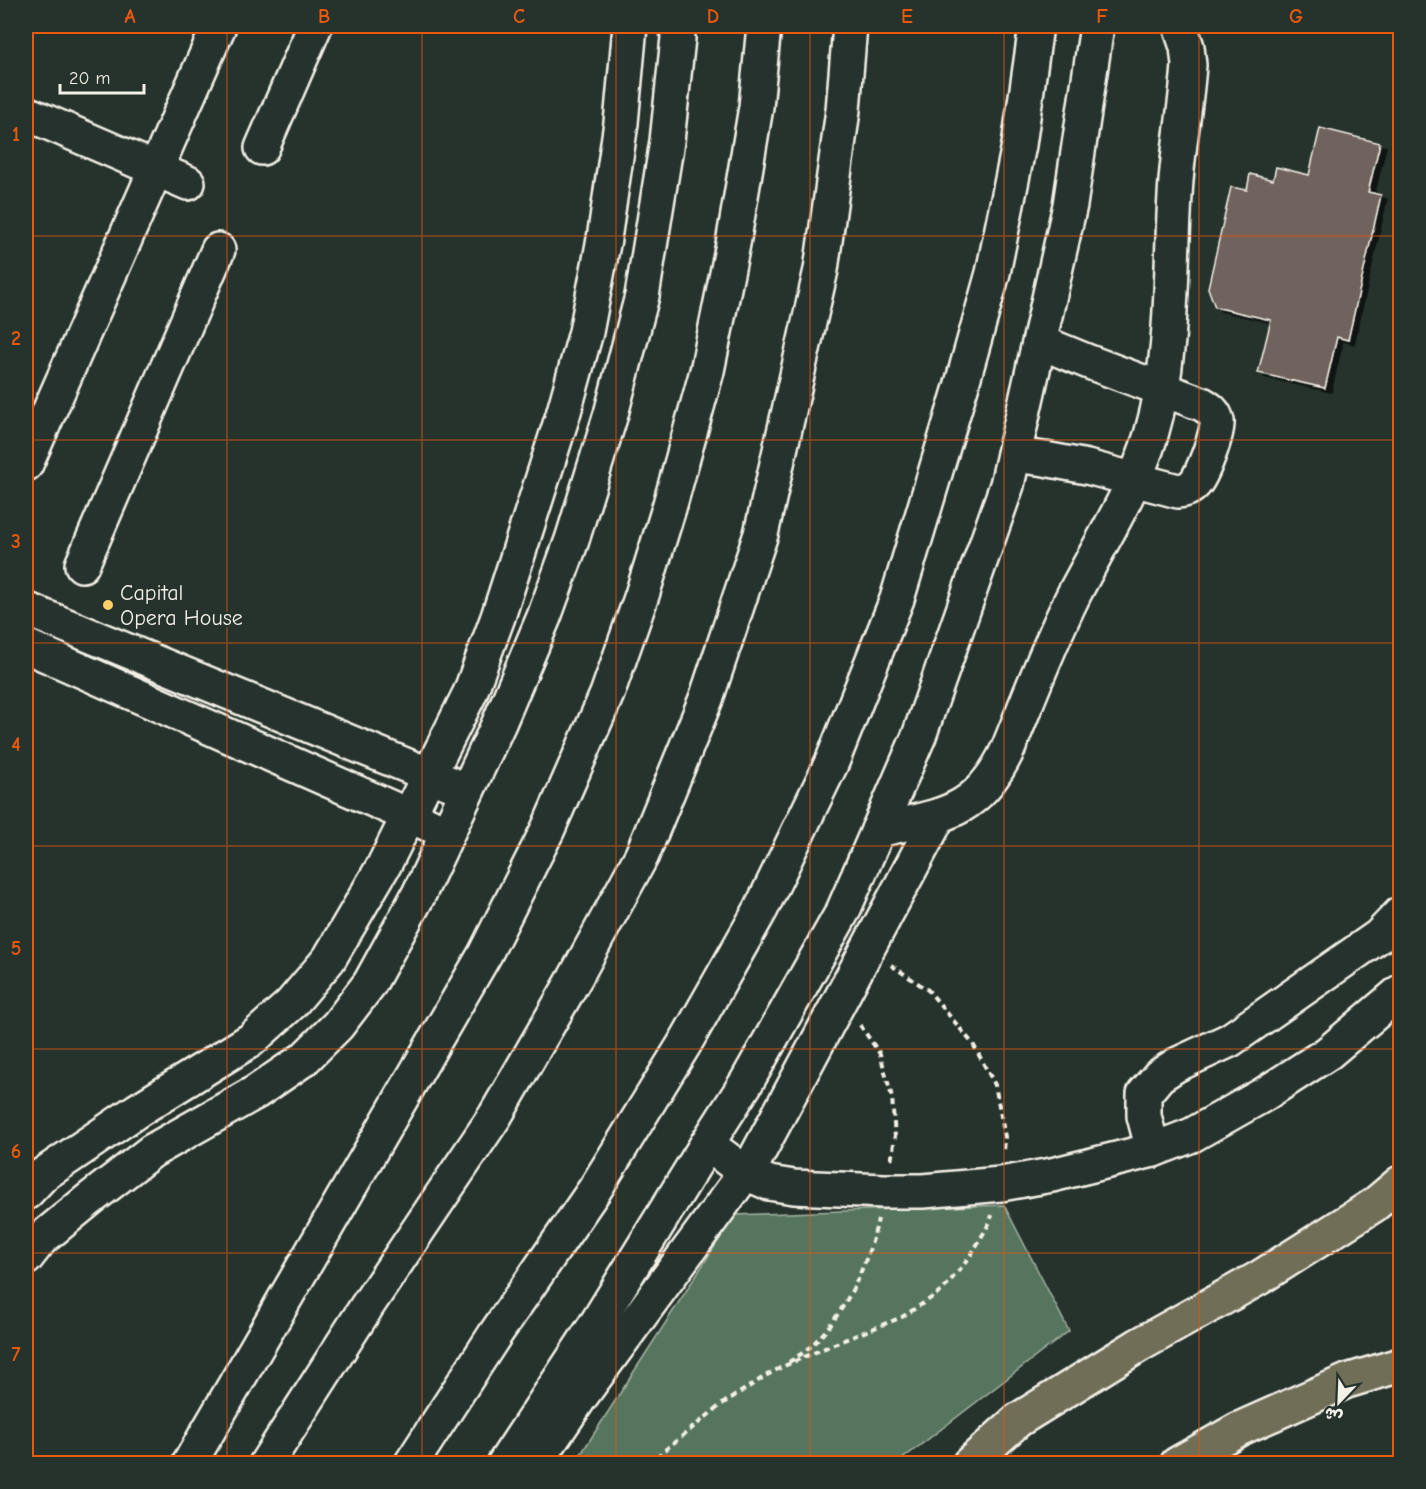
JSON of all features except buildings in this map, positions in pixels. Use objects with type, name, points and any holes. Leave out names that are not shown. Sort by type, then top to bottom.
[{"type":"highway","points":[[969,1464],[1018,1420],[1139,1345],[1259,1278],[1374,1205],[1401,1183]]},
{"type":"highway","points":[[1177,1464],[1239,1428],[1347,1381],[1401,1365]]},
{"type":"street","points":[[26,464],[219,26]]},
{"type":"street","points":[[262,148],[315,26]]},
{"type":"street","points":[[26,1192],[44,1174],[138,1110],[251,1040],[291,1004],[329,959],[384,865],[470,693],[498,616],[563,415],[586,332],[604,239],[621,123],[630,26]]},
{"type":"street","points":[[26,1258],[41,1239],[152,1151],[256,1092],[304,1059],[338,1025],[370,983],[419,894],[499,723],[544,617],[572,540],[611,414],[642,296],[667,141],[678,38],[677,26]]},
{"type":"street","points":[[189,1464],[485,954],[548,829],[608,694],[669,508],[707,371],[733,244],[754,119],[764,26]]},
{"type":"street","points":[[266,1464],[495,1116],[570,988],[642,855],[702,710],[761,534],[821,270],[843,110],[850,26]]},
{"type":"street","points":[[411,1464],[496,1333],[595,1189],[685,1043],[761,909],[832,762],[897,599],[959,396],[987,295],[1019,145],[1036,26]]},
{"type":"street","points":[[504,1464],[598,1321],[746,1083],[843,911],[919,736],[1007,484],[1070,205],[1097,26]]},
{"type":"street","points":[[878,830],[938,817],[957,809],[988,784],[1000,767],[1059,626],[1134,479],[1151,435],[1167,360],[1175,192],[1189,65],[1187,47],[1180,26]]},
{"type":"street","points":[[26,114],[188,183]]},
{"type":"street","points":[[82,565],[218,250]]},
{"type":"street","points":[[1014,455],[1066,462],[1171,490],[1185,490],[1197,482],[1216,435],[1216,416],[1208,407],[1040,342]]},
{"type":"street","points":[[26,609],[60,616],[467,791]]},
{"type":"street","points":[[60,616],[34,660],[448,832]]},
{"type":"street","points":[[535,1464],[610,1356],[746,1173],[938,817]]},
{"type":"street","points":[[1153,1150],[1144,1116],[1144,1094],[1159,1076],[1176,1065],[1230,1040],[1379,936],[1401,914]]},
{"type":"street","points":[[707,1144],[746,1173],[769,1183],[794,1187],[924,1191],[1001,1184],[1052,1175],[1153,1150],[1192,1135],[1263,1095],[1328,1053],[1401,992]]},
{"type":"path","points":[[649,1464],[722,1404],[767,1375],[834,1344],[902,1317],[942,1291],[970,1257],[990,1222],[1000,1191],[1005,1137],[995,1085],[973,1044],[928,990],[866,950]]},
{"type":"green space","points":[[1004,1205],[1069,1331],[897,1463],[575,1463],[735,1215]]},
{"type":"place","name":"Capital Opera House","points":[[108,605]]}]
